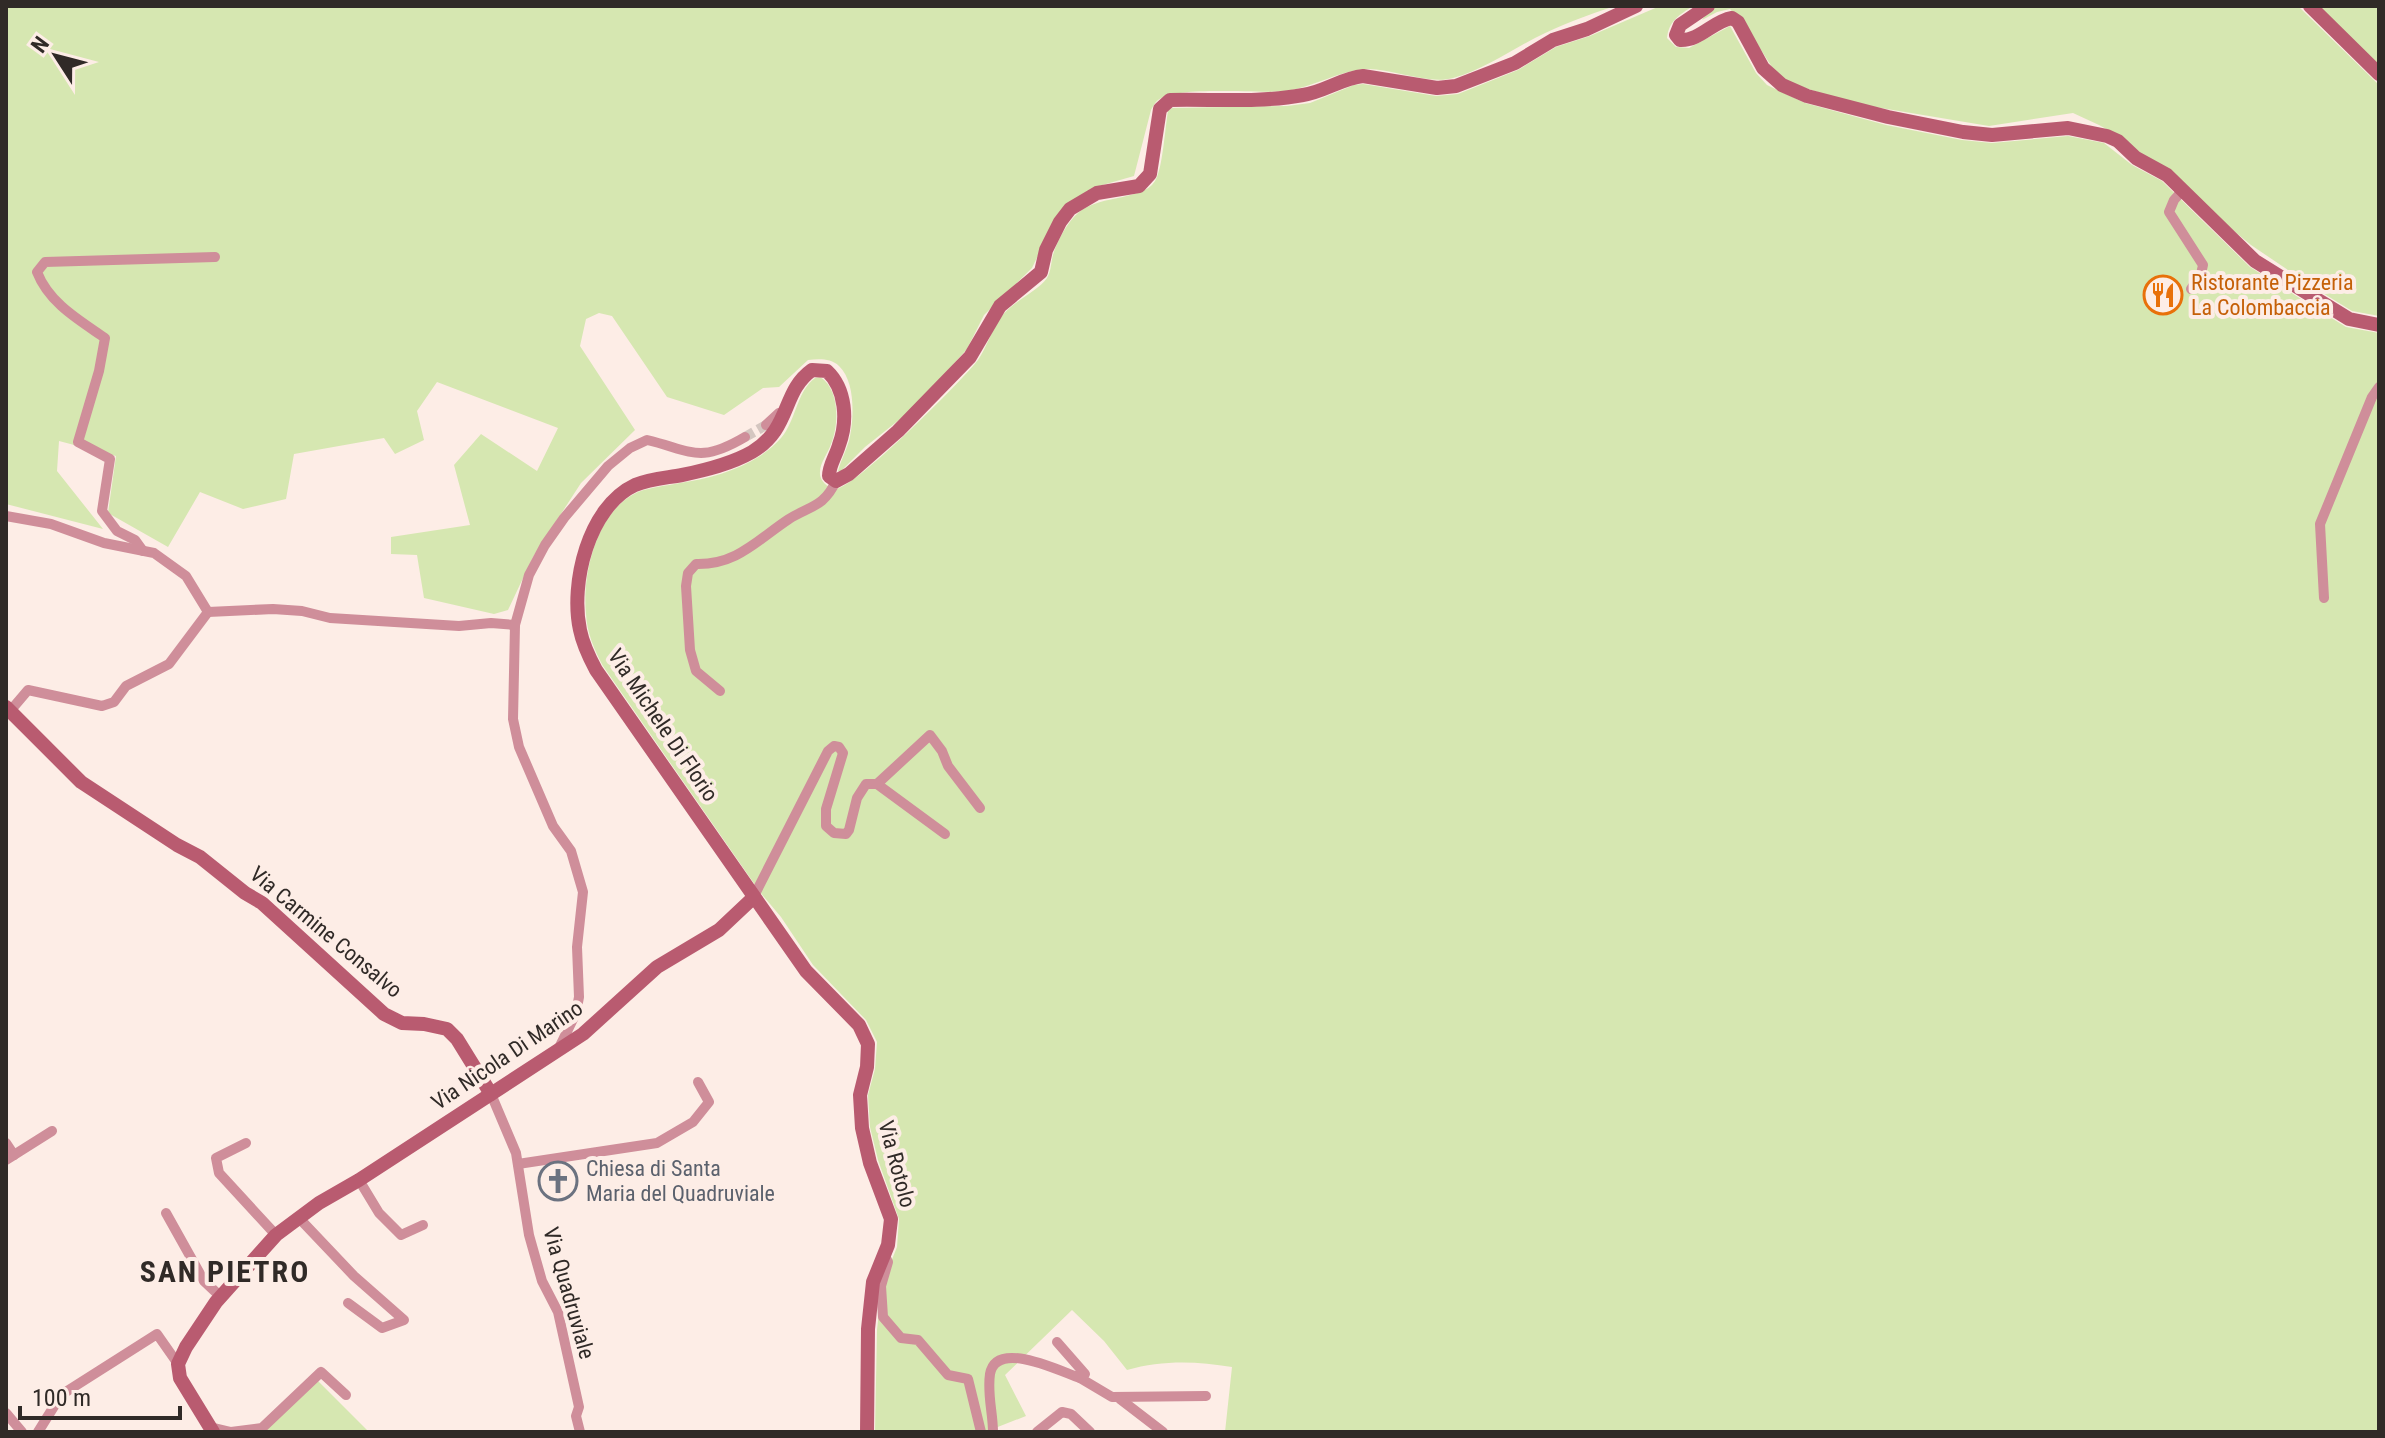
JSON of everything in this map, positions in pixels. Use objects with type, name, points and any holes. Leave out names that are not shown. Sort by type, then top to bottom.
[{"type":"street","points":[[720,691],[696,671],[692,659],[687,615],[688,573],[696,564],[712,565],[731,558],[791,518],[815,508],[830,493],[836,481],[849,474],[898,431],[970,357],[1000,306],[1041,272],[1046,250],[1070,209],[1097,193],[1139,186],[1146,181],[1163,104],[1170,100],[1297,96],[1363,76],[1437,88],[1456,86],[1515,63],[1553,40],[1587,29],[1636,6]]},
{"type":"street","points":[[1708,6],[1680,25],[1676,35],[1680,40],[1688,40],[1732,18],[1738,22],[1763,68],[1772,78],[1807,96],[1963,132],[1992,135],[2052,128],[2088,130],[2118,141],[2136,158],[2167,175],[2255,261],[2349,319],[2379,325]]},
{"type":"street","points":[[2310,6],[2379,74]]},
{"type":"street","points":[[2183,190],[2169,212],[2203,265],[2191,289]]},
{"type":"street","points":[[143,551],[135,540],[117,531],[102,511],[110,459],[78,442],[99,371],[105,338],[66,311],[43,286],[37,272],[45,262],[215,257]]},
{"type":"street","name":"Via Michele Di Florio","points":[[753,898],[716,840],[596,670],[580,632],[577,598],[583,562],[595,525],[615,497],[638,484],[713,468],[751,453],[779,429],[793,393],[806,375],[821,369],[832,376],[842,398],[842,435],[828,473],[836,481]]},
{"type":"street","points":[[2324,598],[2320,524],[2372,397],[2379,387]]},
{"type":"street","points":[[766,425],[779,413],[785,414]]},
{"type":"street","points":[[555,1053],[576,1013],[579,997],[577,947],[583,892],[571,851],[553,826],[519,747],[513,719],[515,625],[529,575],[545,545],[586,489],[630,448],[647,440],[689,454],[702,454],[729,446],[745,437]]},
{"type":"street","points":[[6,516],[51,524],[104,543],[154,553],[186,576],[208,612]]},
{"type":"street","points":[[208,612],[273,609],[302,611],[330,618],[459,626],[491,623],[515,625]]},
{"type":"street","points":[[8,709],[28,690],[102,706],[114,702],[126,686],[169,664],[208,612]]},
{"type":"street","name":"Via Carmine Consalvo","points":[[8,709],[67,771],[167,839],[200,857],[262,903],[384,1014],[402,1023],[447,1029],[457,1039],[491,1094]]},
{"type":"street","points":[[877,784],[930,735],[948,766],[980,808]]},
{"type":"street","points":[[753,898],[828,751],[834,746],[842,749],[843,757],[826,809],[826,826],[830,831],[846,834],[853,822],[857,798],[866,784],[877,784],[945,834]]},
{"type":"street","name":"Via Nicola Di Marino","points":[[178,1364],[186,1347],[221,1297],[276,1235],[298,1217],[583,1034],[657,967],[719,930],[753,898]]},
{"type":"street","name":"Via Rotolo","points":[[753,898],[806,971],[859,1025],[868,1044],[867,1067],[860,1095],[862,1128],[870,1163],[891,1219],[888,1245],[873,1282],[867,1432]]},
{"type":"street","points":[[518,1164],[657,1143],[693,1122],[709,1102],[698,1082]]},
{"type":"street","name":"Via Quadruviale","points":[[491,1094],[518,1164],[529,1235],[542,1281],[558,1312],[579,1407],[576,1416],[580,1432]]},
{"type":"street","points":[[6,1143],[10,1157],[52,1131]]},
{"type":"street","points":[[246,1143],[216,1158],[219,1173],[276,1235]]},
{"type":"street","points":[[359,1180],[379,1213],[401,1235],[423,1225]]},
{"type":"street","points":[[166,1213],[204,1281],[221,1297]]},
{"type":"street","points":[[298,1217],[354,1276],[404,1320],[382,1328],[348,1303]]},
{"type":"street","points":[[884,1255],[888,1262],[881,1286],[883,1317],[901,1338],[918,1340],[948,1375],[968,1379],[981,1432]]},
{"type":"street","points":[[38,1432],[61,1395],[157,1334],[178,1364],[180,1378],[212,1429],[231,1432],[262,1428],[321,1372],[346,1395]]},
{"type":"street","points":[[1057,1342],[1085,1374],[1080,1378]]},
{"type":"street","points":[[993,1432],[990,1371],[994,1362],[1004,1357],[1016,1357],[1080,1378],[1112,1397],[1206,1396]]},
{"type":"street","points":[[1119,1398],[1163,1432]]},
{"type":"street","points":[[1037,1432],[1062,1412],[1071,1414],[1090,1432]]},
{"type":"street","points":[[6,1413],[22,1432]]},
{"type":"green space","points":[[6,6],[1615,6],[1535,38],[1485,66],[1444,80],[1368,69],[1347,72],[1286,91],[1200,91],[1168,95],[1158,100],[1151,110],[1134,176],[1092,188],[1065,207],[1054,222],[1032,268],[984,315],[967,349],[914,408],[865,447],[841,471],[838,471],[848,445],[853,412],[845,373],[836,363],[808,360],[779,387],[763,388],[724,415],[667,397],[612,316],[599,313],[586,319],[580,346],[635,430],[581,483],[533,557],[508,610],[494,614],[424,598],[417,555],[391,554],[391,537],[470,525],[454,465],[481,434],[537,471],[558,428],[437,382],[417,411],[424,440],[395,454],[384,438],[294,454],[286,499],[243,509],[200,492],[168,547],[108,513],[116,456],[59,441],[57,471],[103,529],[6,504]]},
{"type":"green space","points":[[1660,6],[1693,6],[1670,27],[1667,38],[1676,47],[1689,48],[1730,26],[1756,73],[1767,85],[1805,103],[1886,125],[1962,140],[1992,143],[2068,136],[2104,143],[2132,165],[2162,181],[2250,267],[2346,327],[2379,333],[2379,1432],[1225,1432],[1232,1367],[1179,1362],[1127,1370],[1104,1341],[1072,1310],[1005,1375],[1026,1416],[985,1432],[875,1432],[877,1330],[882,1284],[897,1247],[899,1219],[870,1127],[868,1095],[875,1069],[877,1042],[866,1020],[813,965],[603,666],[589,634],[585,598],[590,562],[602,528],[624,501],[638,492],[722,474],[760,456],[784,435],[805,389],[820,377],[831,390],[836,408],[834,436],[821,465],[821,478],[826,485],[835,489],[845,485],[907,433],[978,360],[1001,317],[1047,278],[1060,238],[1078,213],[1099,202],[1134,194],[1152,185],[1159,171],[1168,111],[1172,108],[1287,106],[1310,103],[1363,84],[1436,96],[1458,94],[1518,70],[1556,47]]},
{"type":"green space","points":[[1712,6],[2298,6],[2379,85],[2379,316],[2352,311],[2251,245],[2119,136],[2099,125],[2073,113],[1989,126],[1851,103],[1790,83],[1777,75],[1749,31],[1730,9],[1702,20]]},
{"type":"green space","points":[[2318,6],[2379,6],[2379,67]]},
{"type":"green space","points":[[316,1379],[369,1432],[263,1432]]},
{"type":"tunnel","points":[[745,437],[766,425]]},
{"type":"place","name":"Ristorante Pizzeria La Colombaccia","points":[[2163,295]]},
{"type":"place","name":"Chiesa di Santa Maria del Quadruviale","points":[[558,1181]]},
{"type":"district","name":"SAN PIETRO","points":[[225,1271]]}]
